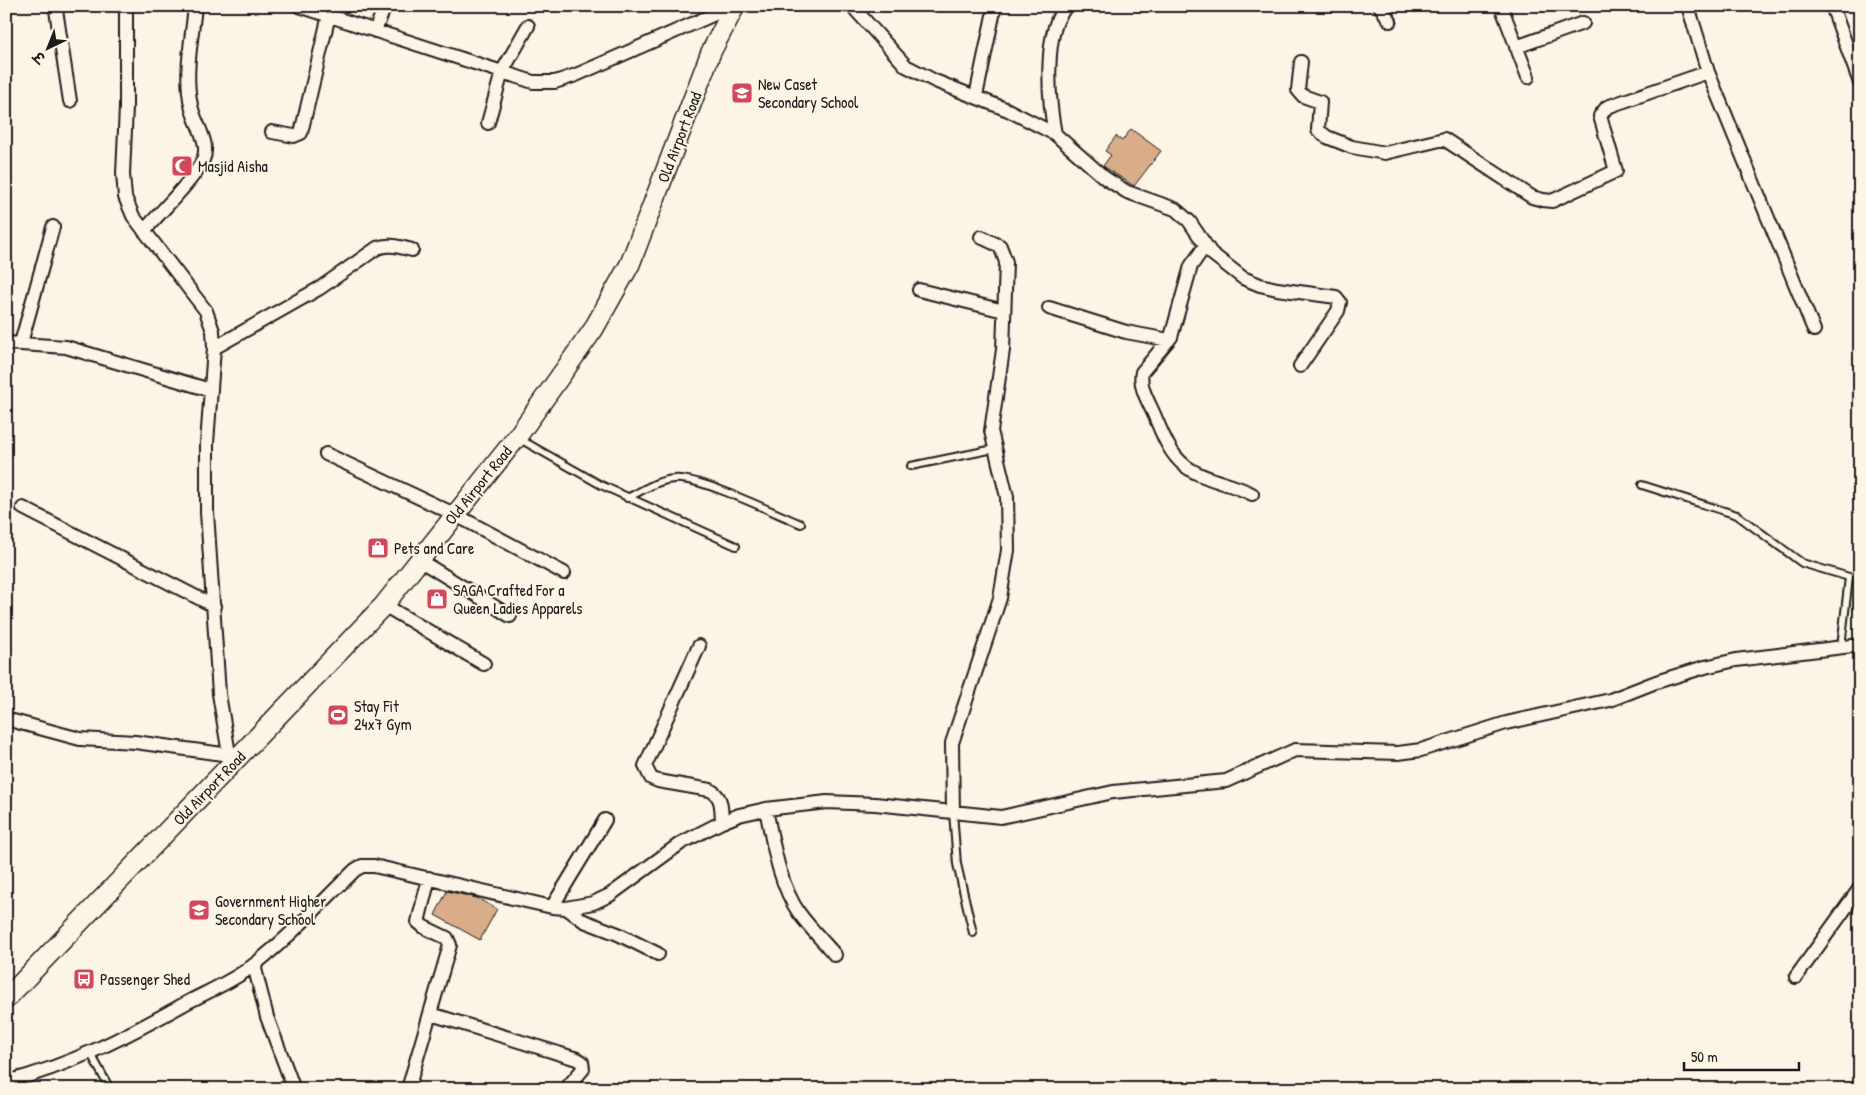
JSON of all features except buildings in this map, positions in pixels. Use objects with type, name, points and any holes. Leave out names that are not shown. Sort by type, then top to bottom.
[{"type":"main road","name":"Old Airport Road","points":[[6,999],[234,755],[384,605],[454,514],[517,437],[593,330],[630,264],[711,52],[734,6]]},
{"type":"street","points":[[57,6],[56,10],[70,102]]},
{"type":"street","points":[[6,719],[80,739],[135,742],[234,755],[219,694],[207,512],[210,390],[214,348],[212,331],[206,311],[128,208],[123,174],[126,107],[126,6]]},
{"type":"street","points":[[144,231],[193,174],[202,160],[205,151],[204,142],[191,108],[188,90],[188,74],[196,6]]},
{"type":"street","points":[[375,31],[386,6]]},
{"type":"street","points":[[306,7],[533,82],[555,82],[576,75],[734,6]]},
{"type":"street","points":[[852,6],[906,66],[935,82],[976,96],[1055,134],[1106,178],[1126,192],[1176,209],[1184,214],[1205,246],[1231,270],[1260,285],[1339,299],[1340,306],[1338,311],[1300,366]]},
{"type":"street","points":[[976,96],[996,6]]},
{"type":"street","points":[[1055,134],[1051,115],[1049,64],[1058,21],[1067,6]]},
{"type":"street","points":[[1380,6],[1390,20]]},
{"type":"street","points":[[1501,6],[1528,77]]},
{"type":"street","points":[[1688,6],[1708,72],[1814,330]]},
{"type":"street","points":[[1832,6],[1860,83]]},
{"type":"street","points":[[272,132],[294,136],[302,132],[329,15]]},
{"type":"street","points":[[1516,47],[1583,23]]},
{"type":"street","points":[[488,123],[502,72],[528,26]]},
{"type":"street","points":[[1301,62],[1298,90],[1303,96],[1320,102],[1318,130],[1327,137],[1352,147],[1386,153],[1444,139],[1532,197],[1552,201],[1616,171],[1600,116],[1607,107],[1708,72]]},
{"type":"street","points":[[21,343],[53,227]]},
{"type":"street","points":[[953,812],[952,743],[1000,598],[1008,550],[1007,497],[994,450],[991,431],[992,414],[1003,350],[1006,262],[1004,252],[1000,246],[981,237]]},
{"type":"street","points":[[214,348],[320,288],[377,248],[384,245],[392,245],[412,250]]},
{"type":"street","points":[[1205,246],[1189,271],[1169,340],[1142,372],[1141,379],[1144,392],[1163,435],[1184,465],[1200,474],[1235,485],[1252,494]]},
{"type":"street","points":[[919,290],[1004,311]]},
{"type":"street","points":[[1049,308],[1126,332],[1169,340]]},
{"type":"street","points":[[6,343],[66,347],[210,390]]},
{"type":"street","points":[[326,454],[454,514],[564,573]]},
{"type":"street","points":[[24,508],[214,606]]},
{"type":"street","points":[[419,560],[510,616]]},
{"type":"street","points":[[384,605],[484,664]]},
{"type":"street","points":[[699,646],[645,766],[650,778],[710,790],[716,794],[720,799],[722,822]]},
{"type":"street","points":[[6,1082],[36,1074],[90,1052],[166,1014],[254,965],[281,942],[354,870],[362,866],[374,866],[552,907],[566,908],[593,903],[610,895],[681,844],[722,822],[739,815],[766,809],[827,802],[875,804],[1001,817],[1113,792],[1226,781],[1295,750],[1398,753],[1421,750],[1506,723],[1610,700],[1656,682],[1705,667],[1736,660],[1860,646]]},
{"type":"street","points":[[766,809],[773,843],[790,896],[799,913],[835,955]]},
{"type":"street","points":[[552,907],[605,820]]},
{"type":"street","points":[[408,1089],[431,1014],[450,941],[418,922],[429,878]]},
{"type":"street","points":[[1796,977],[1860,888]]},
{"type":"street","points":[[566,908],[584,921],[618,934],[658,954]]},
{"type":"street","points":[[254,965],[267,1017],[282,1052],[294,1089]]},
{"type":"street","points":[[431,1014],[577,1059],[582,1062],[583,1069],[566,1089]]},
{"type":"lane","points":[[517,437],[627,498],[736,546]]},
{"type":"lane","points":[[911,466],[994,450]]},
{"type":"lane","points":[[627,498],[659,482],[683,479],[705,485],[801,524]]},
{"type":"lane","points":[[1642,485],[1737,515],[1802,563],[1849,577],[1841,647]]},
{"type":"lane","points":[[953,812],[957,864],[973,933]]},
{"type":"lane","points":[[90,1052],[110,1089]]},
{"type":"place","name":"New Caset Secondary School","points":[[742,93]]},
{"type":"place","name":"Masjid Aisha","points":[[182,166]]},
{"type":"place","name":"Pets and Care","points":[[378,548]]},
{"type":"place","name":"SAGA Crafted For a Queen Ladies Apparels","points":[[437,599]]},
{"type":"place","name":"Stay Fit 24x7 Gym","points":[[338,715]]},
{"type":"place","name":"Government Higher Secondary School","points":[[199,910]]},
{"type":"place","name":"Passenger Shed","points":[[84,979]]}]
